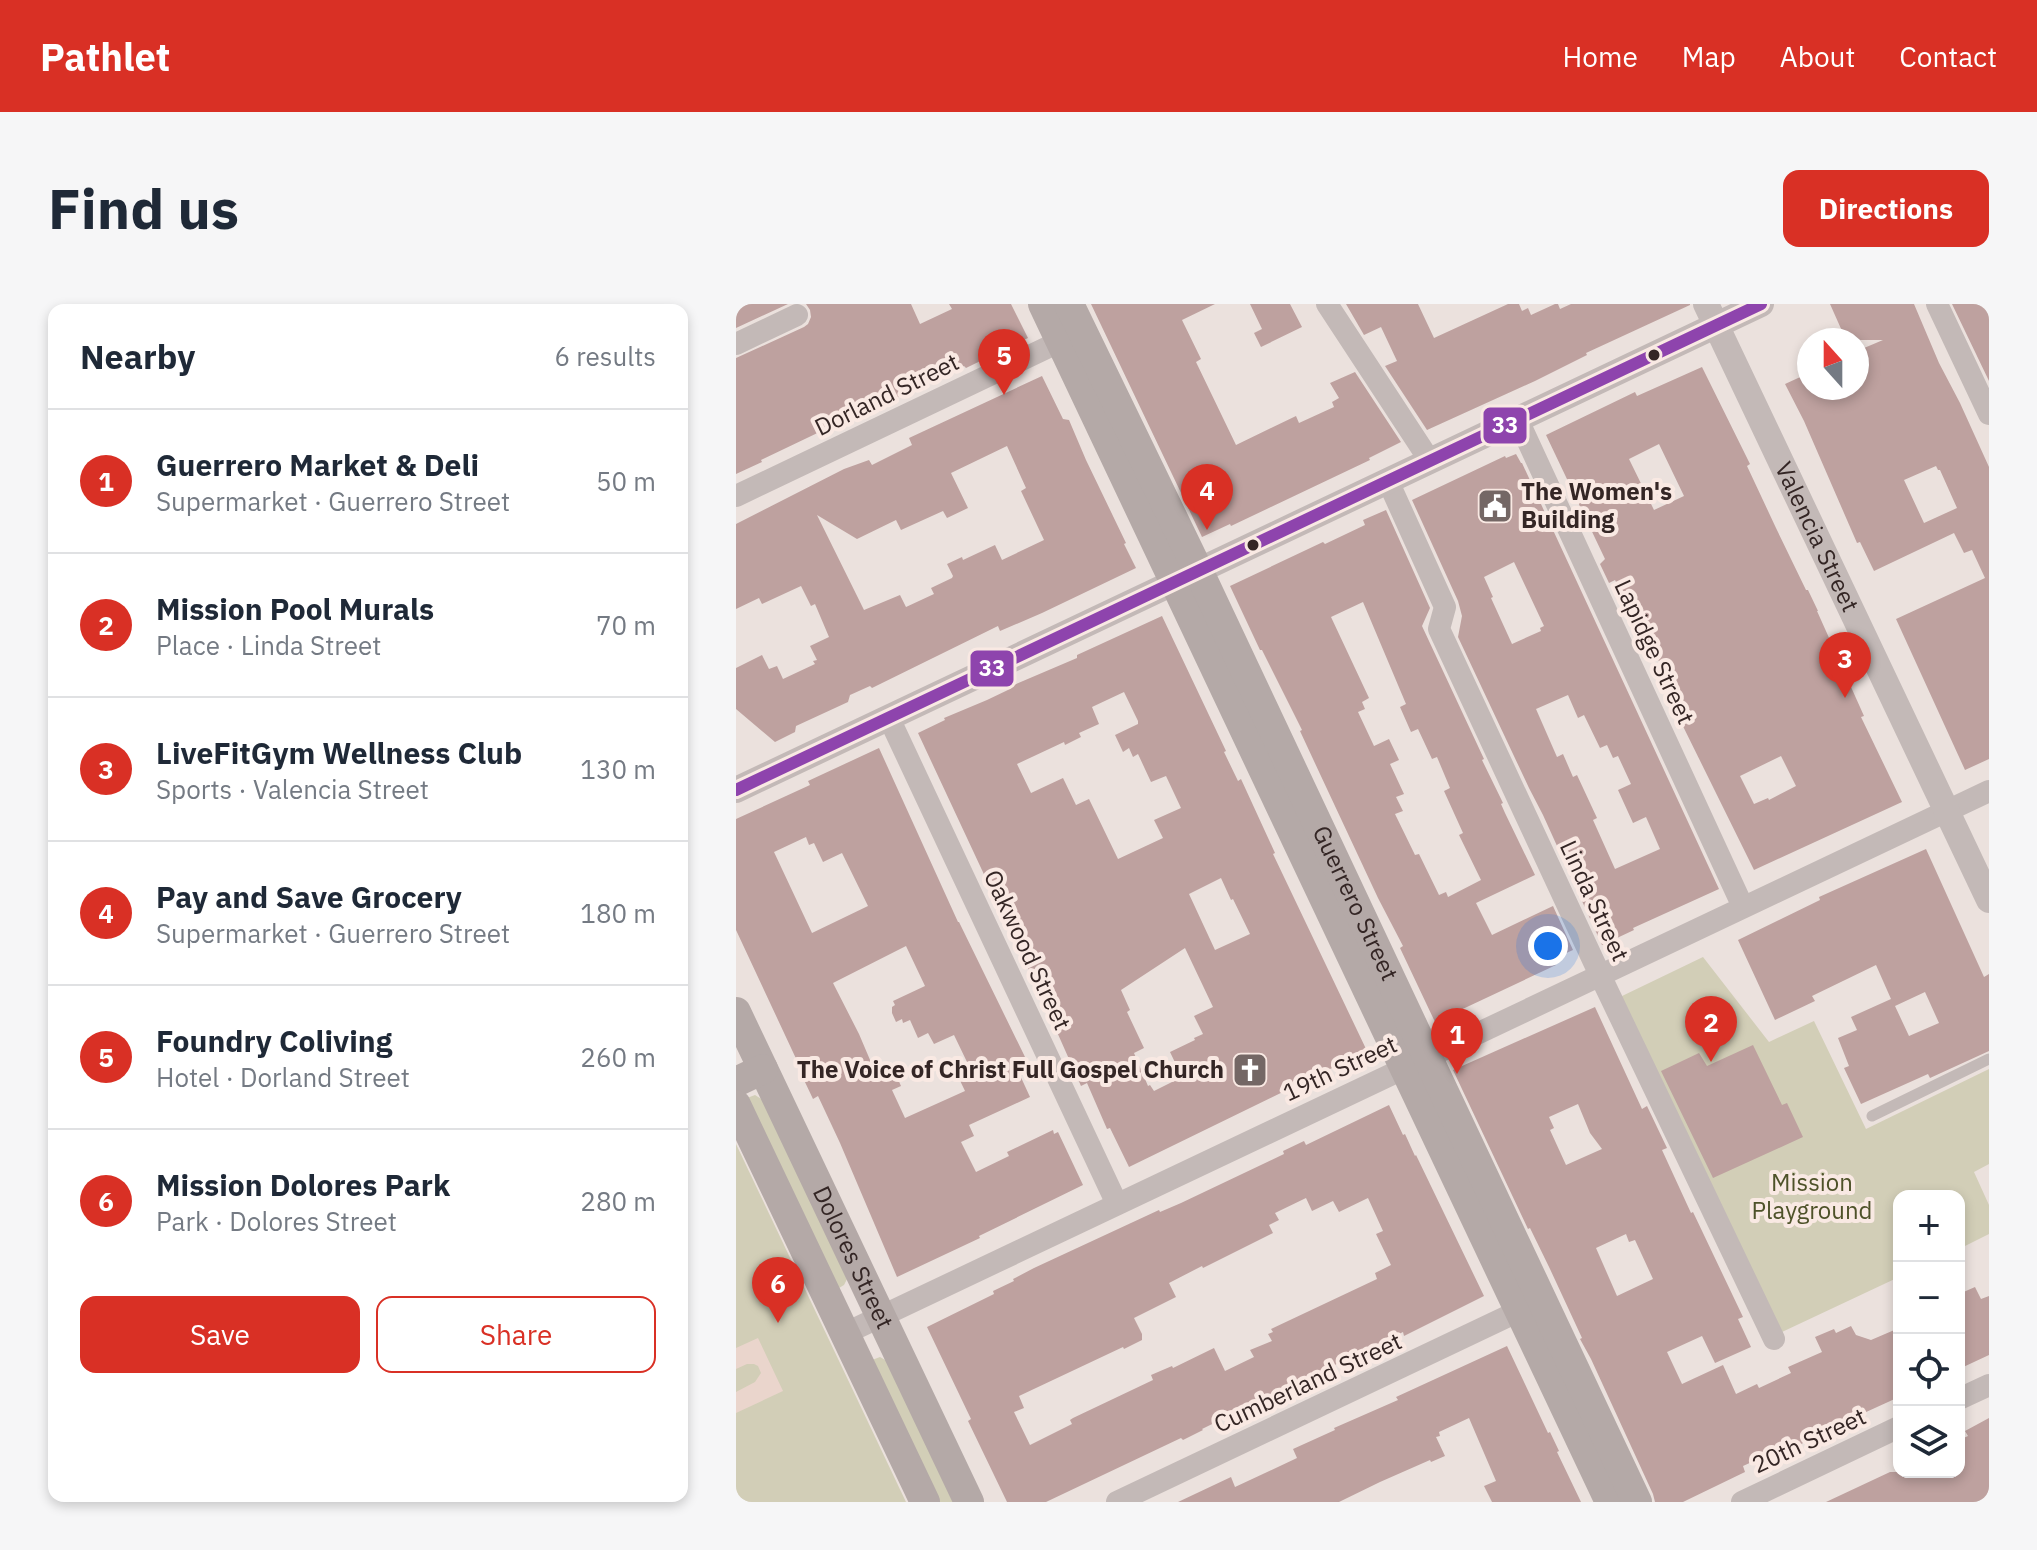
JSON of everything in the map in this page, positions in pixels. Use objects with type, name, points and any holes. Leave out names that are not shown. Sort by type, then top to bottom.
[{"type":"main road","name":"Guerrero Street","points":[[1043,304],[1187,576]]},
{"type":"main road","name":"Guerrero Street","points":[[1069,304],[1187,576],[1415,1062],[1637,1502]]},
{"type":"main road","name":"Dolores Street","points":[[736,1012],[750,1075],[881,1318],[969,1502]]},
{"type":"main road","name":"Guerrero Street","points":[[1415,1062],[1521,1310],[1610,1502]]},
{"type":"main road","name":"Dolores Street","points":[[736,1105],[925,1502]]},
{"type":"street","points":[[1327,304],[1430,461]]},
{"type":"street","points":[[736,790],[1518,420],[1711,315],[1761,304]]},
{"type":"street","points":[[1937,304],[1989,414]]},
{"type":"street","points":[[736,344],[797,315]]},
{"type":"street","name":"Valencia Street","points":[[1711,315],[1989,900]]},
{"type":"street","name":"Dorland Street","points":[[736,496],[1061,341]]},
{"type":"street","name":"Lapidge Street","points":[[1518,420],[1743,907]]},
{"type":"street","name":"Linda Street","points":[[1388,481],[1445,607],[1439,629],[1774,1339]]},
{"type":"street","name":"Oakwood Street","points":[[889,718],[1117,1204]]},
{"type":"street","name":"19th Street","points":[[844,1334],[1989,791]]},
{"type":"street","name":"Cumberland Street","points":[[1117,1502],[1521,1310]]},
{"type":"street","points":[[1965,1396],[1989,1385]]},
{"type":"street","name":"20th Street","points":[[1742,1502],[1893,1430]]},
{"type":"lane","points":[[1872,1116],[1989,1059]]},
{"type":"green space","name":"Mission Playground","points":[[1703,957],[1769,1042],[1814,1021],[1866,1129],[1989,1069],[1989,1164],[1974,1172],[1989,1205],[1989,1234],[1965,1246],[1965,1190],[1893,1190],[1893,1280],[1782,1332],[1620,997]]},
{"type":"green space","points":[[755,1095],[763,1100],[847,1279],[839,1288],[747,1098]]},
{"type":"green space","points":[[736,1144],[906,1502],[736,1502]]},
{"type":"green space","points":[[880,1357],[887,1361],[953,1502],[933,1502],[872,1360]]},
{"type":"shaded area","points":[[758,1338],[783,1391],[736,1413],[736,1392],[755,1382],[761,1373],[754,1364],[736,1369],[736,1348]]},
{"type":"building","points":[[736,304],[788,304],[736,328]]},
{"type":"building","points":[[806,304],[911,304],[920,324],[952,309],[949,304],[1011,304],[1028,338],[830,427],[736,474],[736,358],[808,324],[811,317]]},
{"type":"building","points":[[1091,304],[1215,304],[1182,320],[1201,359],[1196,362],[1236,445],[1296,416],[1299,423],[1334,407],[1332,402],[1339,398],[1330,383],[1355,372],[1401,442],[1370,460],[1202,537]]},
{"type":"building","points":[[1250,304],[1290,304],[1302,327],[1261,347],[1254,333],[1262,329]]},
{"type":"building","points":[[1346,304],[1418,304],[1434,338],[1508,304],[1519,304],[1522,311],[1528,308],[1531,315],[1555,304],[1560,309],[1571,304],[1690,305],[1427,430],[1385,366],[1397,361],[1381,327],[1364,335]]},
{"type":"building","points":[[1830,304],[1914,304],[1989,467],[1989,759],[1965,770],[1896,619],[1985,578],[1972,550],[1964,553],[1954,533],[1874,571],[1860,542],[1857,543],[1785,384],[1797,378],[1797,400],[1869,400],[1869,346],[1883,340],[1869,340],[1869,328],[1841,328]],"holes":[[[1936,466],[1957,508],[1924,523],[1904,480]]]},
{"type":"building","points":[[1952,304],[1989,304],[1989,381]]},
{"type":"building","points":[[1702,367],[1818,611],[1864,716],[1861,717],[1902,802],[1754,870],[1673,706],[1679,703],[1655,653],[1615,580],[1609,583],[1600,564],[1605,559],[1546,435],[1635,392],[1637,396]],"holes":[[[1659,444],[1684,496],[1654,510],[1629,459]],[[1781,756],[1796,786],[1754,804],[1740,776]]]},
{"type":"building","points":[[1042,376],[1063,419],[1069,420],[1136,568],[1000,631],[998,626],[872,688],[870,686],[850,695],[848,702],[796,726],[795,732],[775,742],[736,709],[736,668],[762,655],[769,669],[777,666],[783,679],[815,664],[813,661],[817,660],[810,646],[829,637],[815,604],[811,606],[801,586],[762,604],[759,598],[736,609],[736,524],[844,469],[869,460],[872,465],[912,445],[909,438]],"holes":[[[1007,446],[1026,488],[1021,491],[1044,540],[1002,560],[995,545],[947,564],[952,578],[931,588],[934,594],[906,607],[900,595],[864,610],[817,515],[857,539],[896,520],[901,530],[943,511],[947,518],[968,508],[951,473]]]},
{"type":"building","points":[[1516,454],[1522,463],[1719,889],[1602,945],[1458,637],[1462,616],[1458,601],[1412,500]],"holes":[[[1514,562],[1544,626],[1540,628],[1541,631],[1512,644],[1484,577]],[[1568,695],[1578,718],[1584,715],[1600,748],[1607,745],[1613,758],[1618,756],[1631,784],[1618,790],[1633,823],[1646,817],[1660,849],[1615,869],[1593,820],[1597,818],[1577,775],[1573,777],[1563,754],[1557,757],[1536,709]]]},
{"type":"building","points":[[1386,510],[1430,608],[1422,626],[1535,875],[1476,903],[1492,935],[1553,906],[1573,950],[1553,959],[1556,965],[1435,1022],[1302,730],[1230,586],[1365,525],[1363,520]],"holes":[[[1363,602],[1406,704],[1400,707],[1411,732],[1418,729],[1432,759],[1437,757],[1450,788],[1444,791],[1463,833],[1459,835],[1481,880],[1448,897],[1446,892],[1439,895],[1395,814],[1403,811],[1396,797],[1404,794],[1390,764],[1399,760],[1389,739],[1374,746],[1358,712],[1365,709],[1362,702],[1369,698],[1331,617]]]},
{"type":"building","points":[[1162,616],[1367,1051],[1129,1167],[1110,1128],[1107,1129],[1087,1083],[1081,1086],[1034,972],[1030,973],[918,733],[1009,687],[1077,658],[1077,655]],"holes":[[[1124,692],[1138,724],[1115,735],[1123,752],[1129,748],[1133,757],[1138,754],[1151,782],[1166,776],[1181,808],[1154,820],[1163,838],[1118,859],[1089,799],[1076,805],[1063,778],[1031,793],[1017,764],[1081,737],[1079,733],[1099,724],[1092,707]],[[1221,878],[1250,934],[1215,950],[1189,894]],[[1185,948],[1213,1007],[1194,1016],[1203,1034],[1170,1052],[1182,1077],[1154,1091],[1148,1086],[1134,1053],[1144,1048],[1127,1012],[1130,1010],[1121,990]]]},
{"type":"building","points":[[879,748],[958,922],[1025,1057],[1014,1062],[1030,1097],[969,1125],[974,1136],[961,1142],[976,1172],[1009,1156],[1007,1152],[1053,1130],[1054,1134],[1058,1132],[1083,1185],[897,1277],[840,1143],[818,1096],[813,1099],[736,930],[736,819],[810,785],[808,781]],"holes":[[[806,837],[809,845],[814,843],[823,862],[842,853],[868,906],[812,933],[774,852]],[[906,946],[925,986],[893,1001],[892,1013],[896,1022],[910,1020],[918,1038],[928,1033],[934,1044],[954,1035],[967,1062],[954,1068],[965,1091],[905,1118],[892,1090],[901,1086],[892,1066],[876,1074],[833,983]]]},
{"type":"building","points":[[1926,849],[1984,977],[1989,974],[1989,1051],[1861,1104],[1844,1068],[1849,1066],[1838,1038],[1857,1030],[1851,1017],[1891,999],[1876,965],[1812,996],[1815,1001],[1775,1020],[1738,940],[1820,900],[1819,897]],"holes":[[[1925,992],[1939,1023],[1909,1036],[1895,1006]]]},
{"type":"building","points":[[1595,1007],[1642,1109],[1647,1106],[1667,1148],[1662,1150],[1743,1317],[1738,1319],[1751,1347],[1715,1363],[1702,1336],[1667,1352],[1682,1384],[1723,1365],[1736,1394],[1757,1384],[1759,1388],[1791,1373],[1788,1367],[1822,1352],[1815,1337],[1851,1326],[1856,1335],[1871,1340],[1893,1331],[1893,1400],[1808,1441],[1787,1450],[1785,1447],[1743,1466],[1745,1472],[1683,1502],[1655,1502],[1550,1269],[1453,1070]],"holes":[[[1578,1104],[1590,1133],[1602,1149],[1566,1165],[1550,1130],[1554,1128],[1549,1117]],[[1626,1234],[1629,1242],[1635,1240],[1653,1279],[1617,1296],[1596,1248]]]},
{"type":"building","points":[[1753,1045],[1782,1105],[1787,1103],[1803,1137],[1713,1178],[1661,1071],[1699,1053],[1707,1066]]},
{"type":"building","points":[[1389,1105],[1484,1296],[1046,1502],[1007,1502],[927,1327],[994,1294],[993,1291],[1034,1268],[1159,1210],[1181,1203],[1284,1154],[1283,1151],[1304,1141],[1306,1145]],"holes":[[[1306,1198],[1312,1211],[1333,1201],[1339,1212],[1368,1198],[1383,1231],[1376,1234],[1391,1265],[1375,1273],[1377,1279],[1271,1329],[1273,1332],[1268,1334],[1272,1341],[1250,1350],[1254,1357],[1225,1371],[1214,1348],[1151,1375],[1153,1380],[1073,1418],[1070,1420],[1072,1424],[1030,1445],[1014,1412],[1024,1408],[1019,1396],[1142,1340],[1134,1318],[1176,1297],[1169,1283],[1273,1233],[1269,1225],[1279,1220],[1275,1213]]]},
{"type":"building","points":[[1975,1287],[1981,1299],[1989,1296],[1989,1355],[1965,1366],[1965,1334],[1965,1291]]},
{"type":"building","points":[[1507,1346],[1581,1502],[1492,1502],[1484,1486],[1496,1481],[1469,1418],[1439,1432],[1440,1436],[1436,1437],[1445,1456],[1339,1502],[1178,1502],[1231,1477],[1235,1487],[1297,1458],[1293,1449]]},
{"type":"building","points":[[1989,1418],[1989,1502],[1826,1502],[1890,1472],[1893,1472],[1893,1478],[1965,1478],[1965,1437],[1968,1436],[1965,1431]]},
{"type":"transit line","name":"33","points":[[736,790],[1761,304]]},
{"type":"place","name":"Foundry Coliving","points":[[1004,395]]},
{"type":"place","name":"The Women's Building","points":[[1495,506]]},
{"type":"place","name":"Pay and Save Grocery","points":[[1207,530]]},
{"type":"place","name":"LiveFitGym Wellness Club","points":[[1845,698]]},
{"type":"place","name":"Mission Pool Murals","points":[[1711,1062]]},
{"type":"place","name":"The Voice of Christ Full Gospel Church","points":[[1250,1070]]},
{"type":"place","name":"Guerrero Market & Deli","points":[[1457,1074]]},
{"type":"place","name":"Mission Dolores Park","points":[[778,1323]]}]
